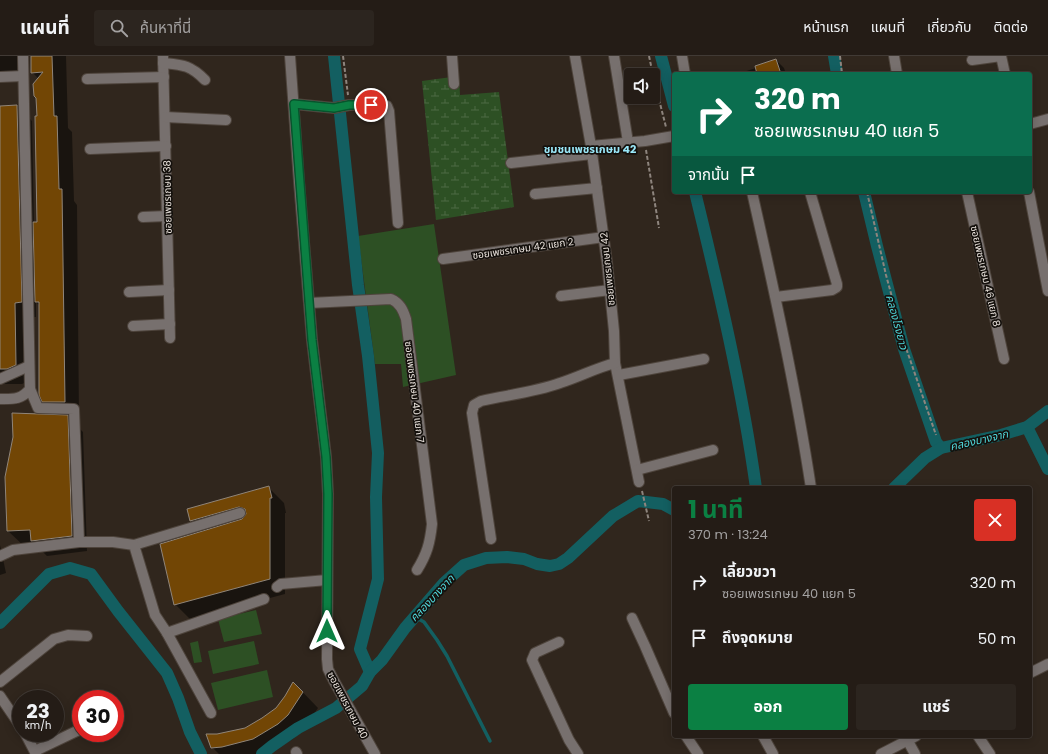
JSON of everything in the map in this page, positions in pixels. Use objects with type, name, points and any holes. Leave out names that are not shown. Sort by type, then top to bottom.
[{"type":"street","points":[[23,56],[30,390],[38,408],[74,409],[79,542]]},
{"type":"street","name":"ซอยเพชรเกษม 40","points":[[290,56],[312,340],[326,457],[328,494],[328,669],[338,690],[375,754]]},
{"type":"street","points":[[452,56],[454,84]]},
{"type":"street","name":"ซอยเพชรเกษม 42","points":[[575,56],[604,237],[610,290],[615,363],[619,375],[639,482]]},
{"type":"street","points":[[614,56],[628,142]]},
{"type":"street","points":[[682,56],[685,72]]},
{"type":"street","points":[[894,56],[897,72]]},
{"type":"street","points":[[972,60],[1001,56],[1005,72]]},
{"type":"street","points":[[163,59],[184,65],[197,72],[205,80]]},
{"type":"street","name":"ซอยเพชรเกษม 38","points":[[163,59],[170,338]]},
{"type":"street","points":[[0,77],[23,76]]},
{"type":"street","points":[[87,79],[164,77]]},
{"type":"street","points":[[294,104],[387,106],[389,111],[398,223]]},
{"type":"street","points":[[165,117],[226,120]]},
{"type":"street","points":[[1032,123],[1048,119]]},
{"type":"street","points":[[511,162],[671,136]]},
{"type":"street","points":[[90,149],[166,146]]},
{"type":"street","points":[[534,194],[597,188]]},
{"type":"street","points":[[752,194],[776,297],[806,452],[811,486]]},
{"type":"street","points":[[776,297],[832,290],[837,287],[811,194]]},
{"type":"street","name":"ซอยเพชรเกษม 46 แยก 8","points":[[967,194],[1004,359]]},
{"type":"street","points":[[1029,194],[1048,291]]},
{"type":"street","points":[[143,217],[167,216]]},
{"type":"street","name":"ซอยเพชรเกษม 42 แยก 2","points":[[443,259],[604,237]]},
{"type":"street","points":[[130,292],[169,290]]},
{"type":"street","points":[[561,296],[610,290]]},
{"type":"street","name":"ซอยเพชรเกษม 40 แยก 7","points":[[309,304],[391,299],[396,301],[403,308],[406,319],[432,524],[430,544],[416,570]]},
{"type":"street","points":[[133,326],[170,324]]},
{"type":"street","points":[[619,375],[704,359]]},
{"type":"street","points":[[491,539],[472,413],[474,405],[481,401],[559,384],[598,367],[615,363]]},
{"type":"street","points":[[0,379],[29,366]]},
{"type":"street","points":[[0,399],[16,399],[25,396],[30,390]]},
{"type":"street","points":[[637,470],[713,450]]},
{"type":"street","points":[[0,555],[13,550],[79,542],[113,542],[134,545],[240,513]]},
{"type":"street","points":[[134,545],[155,615],[167,633],[211,713]]},
{"type":"street","points":[[277,587],[281,584],[327,580]]},
{"type":"street","points":[[167,633],[264,599]]},
{"type":"street","points":[[632,618],[672,708]]},
{"type":"street","points":[[0,682],[54,639],[68,635],[87,636]]},
{"type":"street","points":[[559,642],[535,653],[532,660],[569,740],[578,754]]},
{"type":"street","points":[[1032,671],[1048,664]]},
{"type":"street","points":[[0,696],[12,714]]},
{"type":"street","points":[[30,742],[35,753],[72,734]]},
{"type":"street","points":[[687,738],[698,754]]},
{"type":"street","points":[[764,738],[773,754]]},
{"type":"street","points":[[881,754],[907,738]]},
{"type":"street","points":[[909,738],[915,754]]},
{"type":"street","points":[[979,738],[990,754]]},
{"type":"path","points":[[342,106],[343,56]]},
{"type":"path","points":[[649,56],[652,68]]},
{"type":"path","points":[[840,56],[842,72]]},
{"type":"path","points":[[660,99],[671,136]]},
{"type":"path","points":[[645,140],[659,228]]},
{"type":"path","points":[[867,194],[886,275],[901,331],[936,435]]},
{"type":"path","points":[[639,482],[649,521]]},
{"type":"green space","points":[[459,76],[460,95],[499,92],[514,207],[436,220],[422,81]]},
{"type":"green space","points":[[434,224],[456,375],[403,387],[401,364],[375,364],[358,236]]},
{"type":"green space","points":[[256,610],[262,634],[224,642],[218,619]]},
{"type":"green space","points":[[198,641],[202,662],[194,663],[190,643]]},
{"type":"green space","points":[[254,641],[259,664],[213,674],[208,651]]},
{"type":"green space","points":[[267,670],[273,697],[218,710],[211,683]]},
{"type":"building","points":[[31,56],[52,56],[54,116],[57,116],[59,189],[62,189],[65,402],[42,402],[39,395],[39,302],[35,302],[33,222],[37,222],[35,116],[37,116],[36,98],[34,96],[33,84],[43,72],[31,73]]},
{"type":"building","points":[[776,59],[780,72],[756,72],[755,66]]},
{"type":"building","points":[[17,105],[22,302],[15,303],[16,365],[7,369],[0,369],[0,106]]},
{"type":"building","points":[[12,413],[68,415],[72,536],[31,541],[30,530],[7,531],[5,477],[13,437]]},
{"type":"building","points":[[269,486],[272,498],[270,498],[270,579],[174,605],[160,544],[242,519],[246,514],[245,509],[239,507],[190,521],[187,509]]},
{"type":"building","points":[[293,682],[303,692],[288,715],[278,724],[253,739],[222,747],[211,748],[206,734],[217,734],[245,728],[262,718],[276,708]]},
{"type":"waterway","points":[[334,56],[358,285],[368,356],[378,453],[376,497],[378,579],[360,649],[370,672]]},
{"type":"waterway","points":[[661,56],[672,98]]},
{"type":"waterway","name":"คลองโรงยาว","points":[[834,56],[837,72]]},
{"type":"waterway","points":[[695,194],[737,376],[756,486]]},
{"type":"waterway","name":"คลองโรงยาว","points":[[864,194],[904,349],[936,442],[941,448]]},
{"type":"waterway","name":"คลองบางจาก","points":[[896,486],[925,458],[941,448],[1001,435],[1027,427],[1048,411]]},
{"type":"waterway","points":[[1027,427],[1048,469]]},
{"type":"waterway","name":"คลองบางจาก","points":[[262,754],[298,728],[336,708],[362,686],[370,672],[382,660],[405,628],[444,583],[464,565],[486,558],[507,557],[524,559],[537,564],[550,566],[559,564],[568,558],[613,516],[638,501],[663,504],[672,509]]},
{"type":"waterway","name":"คลองบางจาก","points":[[0,623],[49,574],[70,568],[91,574],[167,673],[190,732],[201,754]]},
{"type":"waterway","points":[[415,617],[424,622],[447,656],[490,741]]},
{"type":"district","name":"ชุมชนเพชรเกษม 42","points":[[590,149]]},
{"type":"route","points":[[327,631],[328,494],[326,457],[312,340],[298,181],[294,104],[334,108],[349,105],[371,105]]}]
